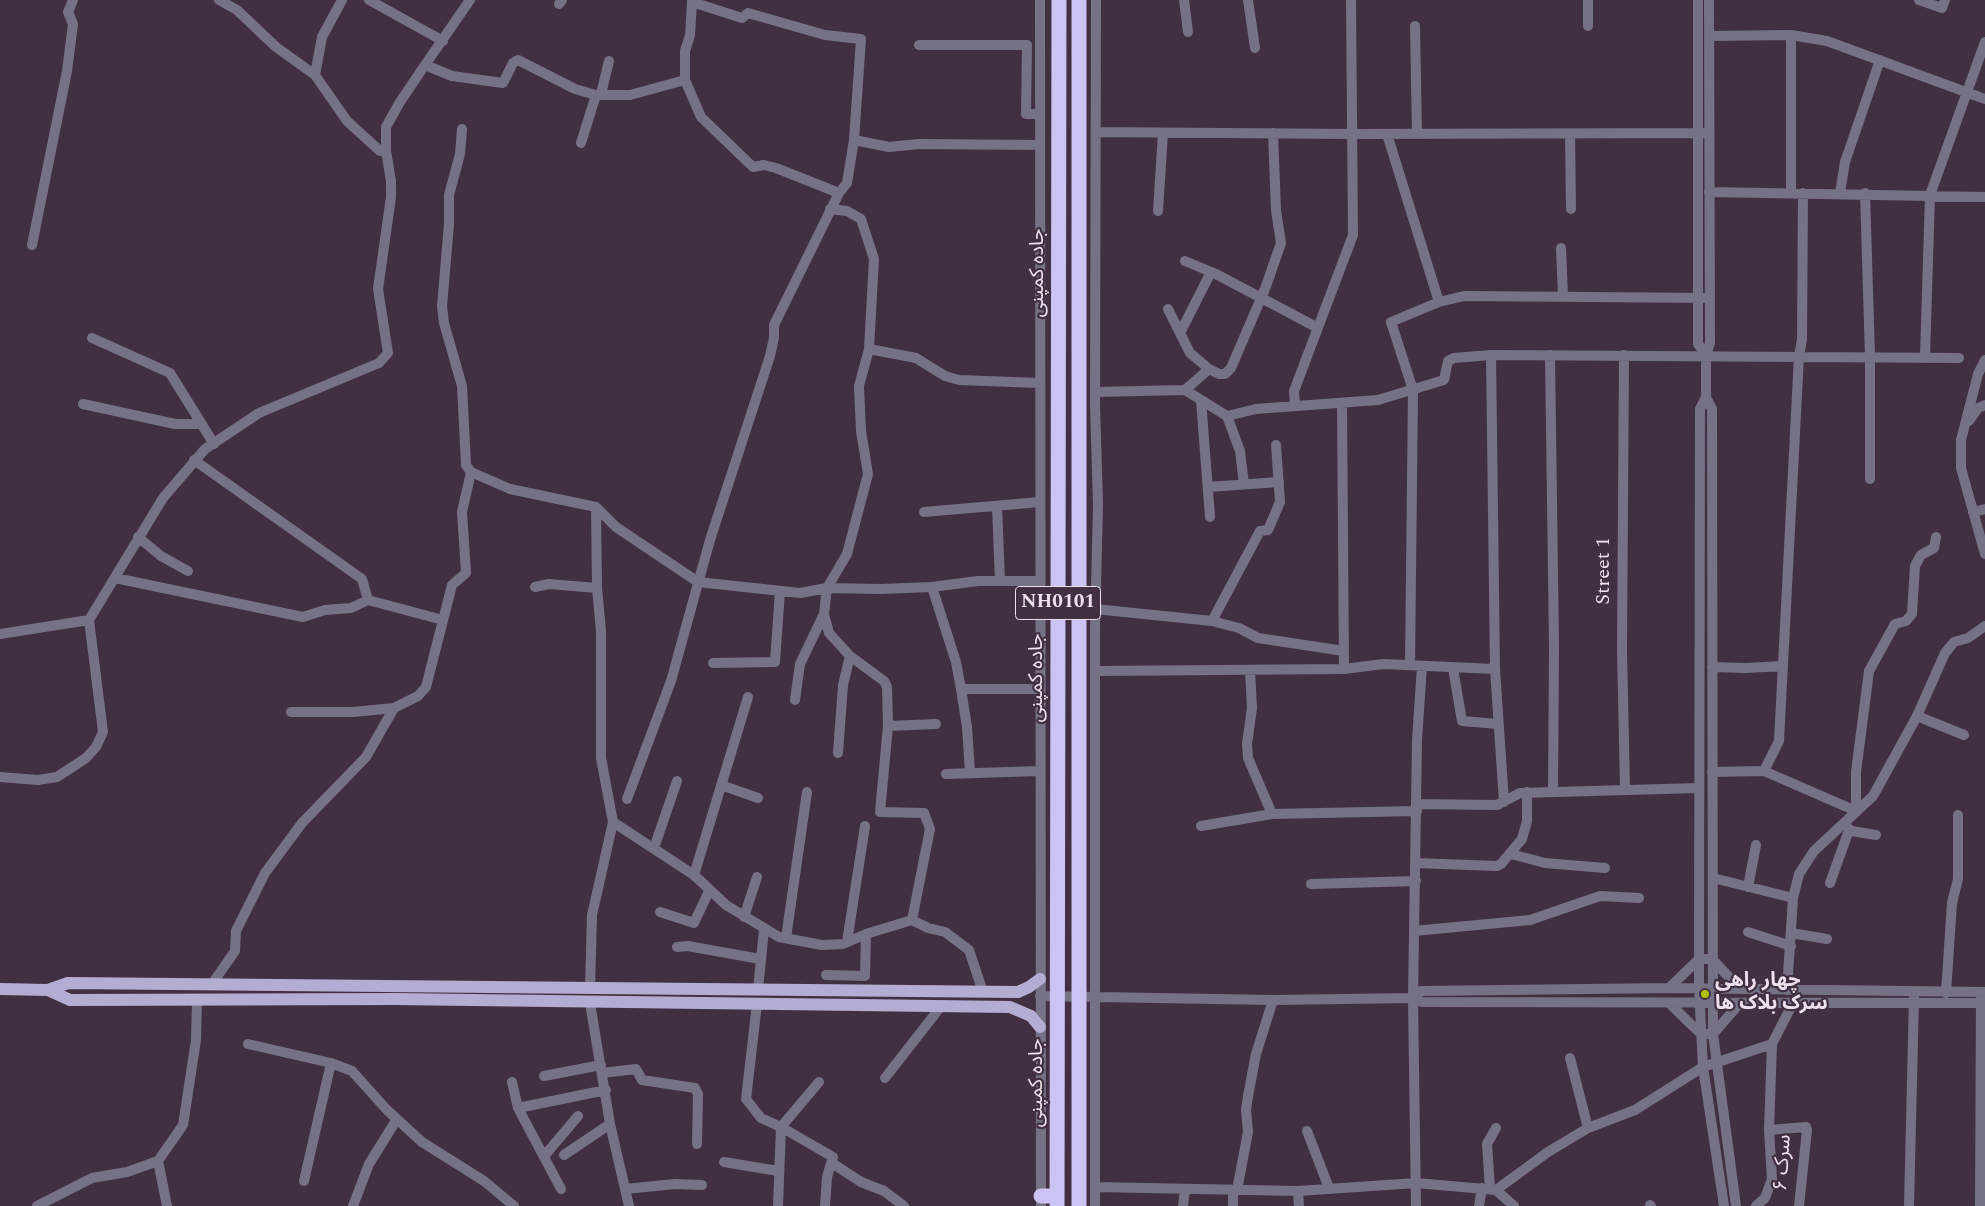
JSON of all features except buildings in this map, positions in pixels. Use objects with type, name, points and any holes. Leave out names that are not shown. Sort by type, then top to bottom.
[{"type":"highway","name":"جاده کمپنی","points":[[1057,1201],[1059,996],[1059,0]]},
{"type":"highway","name":"جاده کمپنی","points":[[1079,0],[1079,1206]]},
{"type":"highway","points":[[1041,1201],[1057,1201]]},
{"type":"main road","points":[[0,989],[48,990],[68,984],[212,984],[1018,992],[1040,979]]},
{"type":"main road","points":[[546,988],[546,1003]]},
{"type":"main road","points":[[48,990],[70,1000],[395,1000],[1010,1007],[1031,1016],[1040,1026]]},
{"type":"street","points":[[32,245],[67,70],[73,24],[68,12],[73,0]]},
{"type":"street","points":[[219,0],[236,10],[276,47],[315,76],[353,128],[374,148],[380,151],[386,150]]},
{"type":"street","points":[[315,76],[322,37],[342,0]]},
{"type":"street","points":[[369,0],[443,41]]},
{"type":"street","points":[[0,777],[38,780],[57,777],[86,758],[96,747],[103,732],[89,620],[163,498],[194,460],[205,449],[259,413],[379,363],[388,353],[378,289],[391,181],[386,150],[386,127],[400,102],[470,0]]},
{"type":"street","points":[[1040,0],[1041,1201]]},
{"type":"street","points":[[1095,1206],[1095,609],[1098,505],[1095,392],[1096,0]]},
{"type":"street","points":[[1184,0],[1188,32]]},
{"type":"street","points":[[1248,0],[1255,48]]},
{"type":"street","points":[[1294,406],[1294,391],[1353,235],[1351,0]]},
{"type":"street","points":[[1588,0],[1588,26]]},
{"type":"street","points":[[1698,0],[1698,344],[1706,355]]},
{"type":"street","points":[[1709,0],[1710,343],[1706,355],[1706,397],[1700,409],[1699,988],[1703,1067],[1724,1206]]},
{"type":"street","points":[[1919,0],[1942,8],[1945,0]]},
{"type":"street","points":[[627,799],[671,681],[698,582],[770,356],[774,338],[774,325],[830,209],[847,183],[854,140],[861,39],[825,35],[748,13],[742,18],[692,1],[685,80],[701,117],[753,167],[764,165],[776,168],[839,193]]},
{"type":"street","points":[[1415,26],[1417,134]]},
{"type":"street","points":[[1709,36],[1791,35],[1827,41],[1985,99]]},
{"type":"street","points":[[1791,35],[1791,193]]},
{"type":"street","points":[[1925,357],[1930,195],[1985,42]]},
{"type":"street","points":[[919,45],[1027,45],[1026,114],[1040,114]]},
{"type":"street","points":[[425,65],[452,76],[503,83],[513,63],[518,60],[575,88],[599,95],[630,96],[685,80]]},
{"type":"street","points":[[1840,193],[1845,162],[1880,60]]},
{"type":"street","points":[[581,143],[599,95],[609,61]]},
{"type":"street","points":[[462,129],[460,154],[449,195],[449,224],[442,306],[444,323],[462,386],[466,465],[471,472],[510,489],[596,507],[616,527],[698,582],[800,593],[827,588],[880,589],[1000,581],[1040,581]]},
{"type":"street","points":[[1096,132],[1273,134],[1708,133]]},
{"type":"street","points":[[1158,211],[1163,133]]},
{"type":"street","points":[[1168,309],[1190,353],[1209,369],[1219,374],[1225,374],[1231,368],[1261,298],[1281,243],[1276,210],[1273,134]]},
{"type":"street","points":[[1387,134],[1439,302]]},
{"type":"street","points":[[1570,134],[1571,209]]},
{"type":"street","points":[[854,140],[889,147],[919,144],[1040,145]]},
{"type":"street","points":[[1709,192],[1865,193],[1985,197]]},
{"type":"street","points":[[1764,771],[1779,741],[1799,356],[1802,339],[1802,193]]},
{"type":"street","points":[[1865,193],[1870,356],[1870,479]]},
{"type":"street","points":[[796,700],[800,664],[824,614],[827,588],[847,554],[868,474],[861,431],[859,386],[869,349],[874,259],[861,219],[847,211],[830,209]]},
{"type":"street","points":[[1562,248],[1563,297]]},
{"type":"street","points":[[1185,261],[1211,272],[1318,328]]},
{"type":"street","points":[[1180,333],[1211,272]]},
{"type":"street","points":[[1410,666],[1413,390],[1391,322],[1439,302],[1464,296],[1710,298]]},
{"type":"street","points":[[92,338],[170,374],[214,444]]},
{"type":"street","points":[[869,349],[916,358],[945,376],[959,380],[1039,383]]},
{"type":"street","points":[[1227,416],[1256,410],[1378,400],[1444,380],[1448,361],[1454,358],[1491,354],[1959,358]]},
{"type":"street","points":[[1491,354],[1495,669],[1504,802]]},
{"type":"street","name":"Street 1","points":[[1624,354],[1622,650],[1625,789]]},
{"type":"street","points":[[1550,355],[1554,647],[1553,791]]},
{"type":"street","points":[[1985,361],[1978,374],[1964,430],[1961,468],[1985,554]]},
{"type":"street","points":[[1185,390],[1209,369]]},
{"type":"street","points":[[1095,392],[1185,390],[1227,416],[1240,451],[1244,484]]},
{"type":"street","points":[[1706,397],[1712,409],[1713,1034],[1736,1206]]},
{"type":"street","points":[[1201,400],[1210,517]]},
{"type":"street","points":[[1342,403],[1344,669]]},
{"type":"street","points":[[83,404],[175,424],[202,424]]},
{"type":"street","points":[[1964,430],[1978,408],[1985,405]]},
{"type":"street","points":[[1212,621],[1260,531],[1268,530],[1280,502],[1276,445]]},
{"type":"street","points":[[194,460],[362,578],[368,600]]},
{"type":"street","points":[[291,712],[353,712],[394,708],[418,696],[426,687],[452,585],[466,573],[462,512],[471,472]]},
{"type":"street","points":[[1208,486],[1280,482]]},
{"type":"street","points":[[924,512],[1040,502]]},
{"type":"street","points":[[997,506],[1000,581]]},
{"type":"street","points":[[590,988],[592,915],[613,822],[601,758],[601,631],[597,588],[596,507]]},
{"type":"street","points":[[1973,512],[1985,509]]},
{"type":"street","points":[[1856,811],[1856,772],[1869,671],[1895,624],[1906,622],[1912,614],[1915,566],[1920,555],[1930,552],[1934,548],[1936,536]]},
{"type":"street","points":[[138,537],[161,556],[188,571]]},
{"type":"street","points":[[115,578],[303,617],[325,610],[351,608],[368,600],[443,620]]},
{"type":"street","points":[[535,586],[549,584],[597,588]]},
{"type":"street","points":[[932,587],[956,662],[967,727],[970,773]]},
{"type":"street","points":[[713,663],[776,662],[780,591]]},
{"type":"street","points":[[1095,609],[1212,621],[1238,628],[1258,638],[1344,651]]},
{"type":"street","points":[[824,614],[829,633],[850,656],[884,681],[889,706],[880,812],[924,814],[930,829],[912,920]]},
{"type":"street","points":[[0,634],[89,620]]},
{"type":"street","points":[[1830,883],[1846,827],[1856,811],[1874,796],[1917,716],[1946,653],[1954,642],[1968,638],[1985,626]]},
{"type":"street","points":[[838,752],[843,685],[850,656]]},
{"type":"street","points":[[1096,671],[1344,669],[1383,664],[1495,669]]},
{"type":"street","points":[[1416,1206],[1413,998],[1417,740],[1422,666]]},
{"type":"street","points":[[1712,667],[1783,666]]},
{"type":"street","points":[[1453,668],[1462,721],[1498,724]]},
{"type":"street","points":[[1250,670],[1252,708],[1247,744],[1248,758],[1272,814]]},
{"type":"street","points":[[960,689],[1040,689]]},
{"type":"street","points":[[694,875],[748,697]]},
{"type":"street","points":[[212,984],[234,951],[236,931],[265,873],[302,823],[366,757],[394,708]]},
{"type":"street","points":[[1917,716],[1964,735]]},
{"type":"street","points":[[888,726],[936,724]]},
{"type":"street","points":[[946,774],[1040,771]]},
{"type":"street","points":[[1712,772],[1764,771],[1856,811]]},
{"type":"street","points":[[654,848],[677,781]]},
{"type":"street","points":[[721,785],[758,798]]},
{"type":"street","points":[[1201,826],[1272,814],[1479,806],[1504,802],[1520,792],[1699,788]]},
{"type":"street","points":[[786,938],[807,792]]},
{"type":"street","points":[[1415,863],[1497,866],[1511,854],[1522,839],[1527,821],[1527,792]]},
{"type":"street","points":[[1946,993],[1952,903],[1958,879],[1958,815]]},
{"type":"street","points":[[613,822],[694,875],[709,890],[764,930],[786,938],[822,945],[847,942],[912,920],[928,928],[945,932],[970,950],[983,992]]},
{"type":"street","points":[[847,942],[865,826]]},
{"type":"street","points":[[1846,827],[1876,835]]},
{"type":"street","points":[[1787,990],[1793,898],[1798,874],[1814,851],[1846,827]]},
{"type":"street","points":[[1748,887],[1756,845]]},
{"type":"street","points":[[1511,854],[1545,863],[1605,868]]},
{"type":"street","points":[[744,916],[757,877]]},
{"type":"street","points":[[1713,878],[1793,898]]},
{"type":"street","points":[[1311,884],[1416,880]]},
{"type":"street","points":[[660,912],[694,923],[709,890]]},
{"type":"street","points":[[1414,931],[1530,920],[1600,896],[1639,898]]},
{"type":"street","points":[[758,989],[764,930]]},
{"type":"street","points":[[1748,932],[1790,946]]},
{"type":"street","points":[[1791,933],[1827,939]]},
{"type":"street","points":[[826,974],[865,976],[866,934]]},
{"type":"street","points":[[677,947],[688,946],[760,959]]},
{"type":"street","points":[[1669,988],[1699,959],[1712,959],[1740,989]]},
{"type":"street","points":[[1413,998],[1421,991],[1713,988],[1787,990],[1983,1003]]},
{"type":"street","points":[[1040,996],[1273,1000],[1413,998],[1422,1002],[1793,1003],[1914,998],[1946,993],[1983,992],[1980,1206]]},
{"type":"street","points":[[1909,1206],[1914,998]]},
{"type":"street","points":[[36,1206],[92,1178],[127,1172],[158,1161],[182,1125],[196,1040],[197,1000]]},
{"type":"street","points":[[1233,1206],[1248,1132],[1246,1110],[1256,1054],[1273,1000]]},
{"type":"street","points":[[590,1003],[606,1090],[610,1124],[629,1206]]},
{"type":"street","points":[[1669,1003],[1701,1034],[1713,1034],[1740,1003]]},
{"type":"street","points":[[1756,1206],[1765,1198],[1772,1179],[1769,1130],[1772,1044],[1793,1003]]},
{"type":"street","points":[[757,1004],[746,1099],[761,1118],[781,1127],[832,1157],[832,1163],[827,1176],[825,1206]]},
{"type":"street","points":[[885,1078],[942,1005]]},
{"type":"street","points":[[248,1044],[331,1063],[352,1071],[397,1119],[422,1142],[484,1181],[514,1206]]},
{"type":"street","points":[[1479,1206],[1489,1189],[1588,1128],[1635,1110],[1703,1067],[1772,1044]]},
{"type":"street","points":[[1570,1058],[1588,1128]]},
{"type":"street","points":[[304,1181],[331,1063]]},
{"type":"street","points":[[544,1076],[602,1069],[636,1069],[642,1080],[696,1088],[698,1094],[697,1144]]},
{"type":"street","points":[[512,1082],[518,1108],[545,1155],[561,1189]]},
{"type":"street","points":[[778,1206],[781,1127],[819,1082]]},
{"type":"street","points":[[518,1108],[606,1090]]},
{"type":"street","points":[[545,1155],[578,1116]]},
{"type":"street","points":[[354,1206],[369,1164],[397,1119]]},
{"type":"street","points":[[564,1155],[610,1124]]},
{"type":"street","name":"سرک ۶","points":[[1769,1130],[1802,1127],[1806,1127],[1808,1130],[1799,1206]]},
{"type":"street","points":[[1489,1189],[1487,1144],[1496,1128]]},
{"type":"street","points":[[1308,1131],[1329,1188]]},
{"type":"street","points":[[158,1161],[167,1206]]},
{"type":"street","points":[[724,1162],[778,1171]]},
{"type":"street","points":[[832,1163],[861,1182],[884,1191],[902,1206]]},
{"type":"street","points":[[1095,1187],[1298,1191],[1416,1183],[1437,1187],[1489,1189],[1514,1206]]},
{"type":"street","points":[[625,1189],[674,1184],[702,1185]]},
{"type":"street","points":[[1183,1206],[1185,1189]]},
{"type":"street","points":[[1298,1191],[1299,1206]]},
{"type":"place","name":"چهار راهی سرک بلاک ها","points":[[1705,994]]}]
